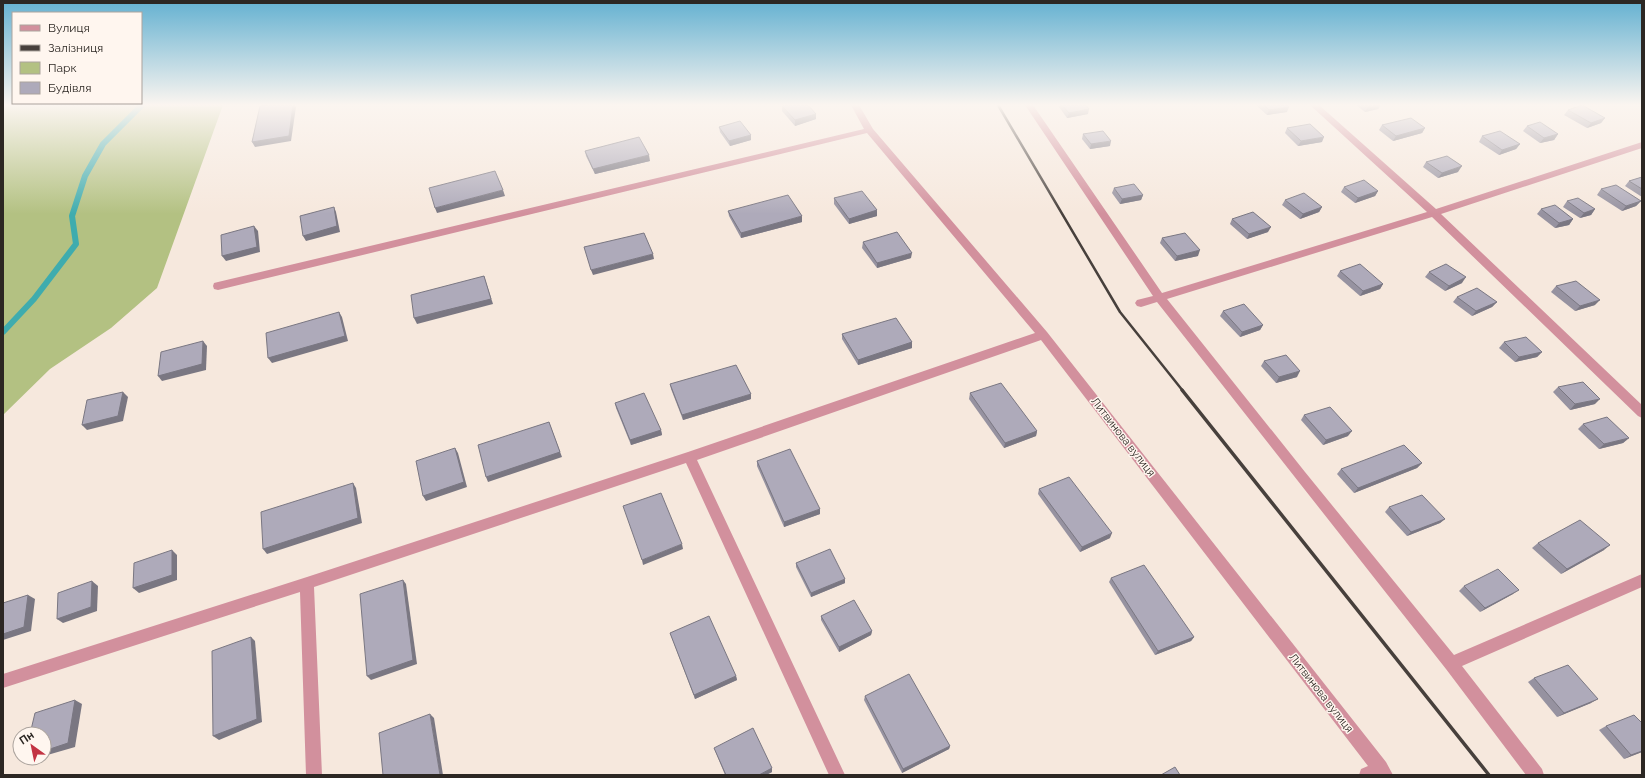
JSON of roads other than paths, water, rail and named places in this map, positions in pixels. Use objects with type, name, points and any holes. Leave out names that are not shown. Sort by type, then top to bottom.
[{"type":"street","points":[[218,286],[821,141]]},
{"type":"street","name":"Литвинова вулиця","points":[[878,141],[1043,335],[1377,773]]},
{"type":"street","points":[[1054,141],[1160,298],[1451,664],[1536,775]]},
{"type":"street","points":[[1355,141],[1434,212],[1642,413]]},
{"type":"street","points":[[1141,303],[1642,146]]},
{"type":"street","points":[[3,681],[307,583],[689,457],[1043,335]]},
{"type":"street","points":[[689,457],[837,775]]},
{"type":"street","points":[[1451,664],[1642,580]]},
{"type":"street","points":[[307,583],[314,775]]},
{"type":"waterway","points":[[3,332],[34,299],[76,244],[72,216],[85,176],[106,141]]},
{"type":"railway","points":[[1019,141],[1120,312],[1183,391]]},
{"type":"railway","points":[[1182,390],[1489,775]]}]
